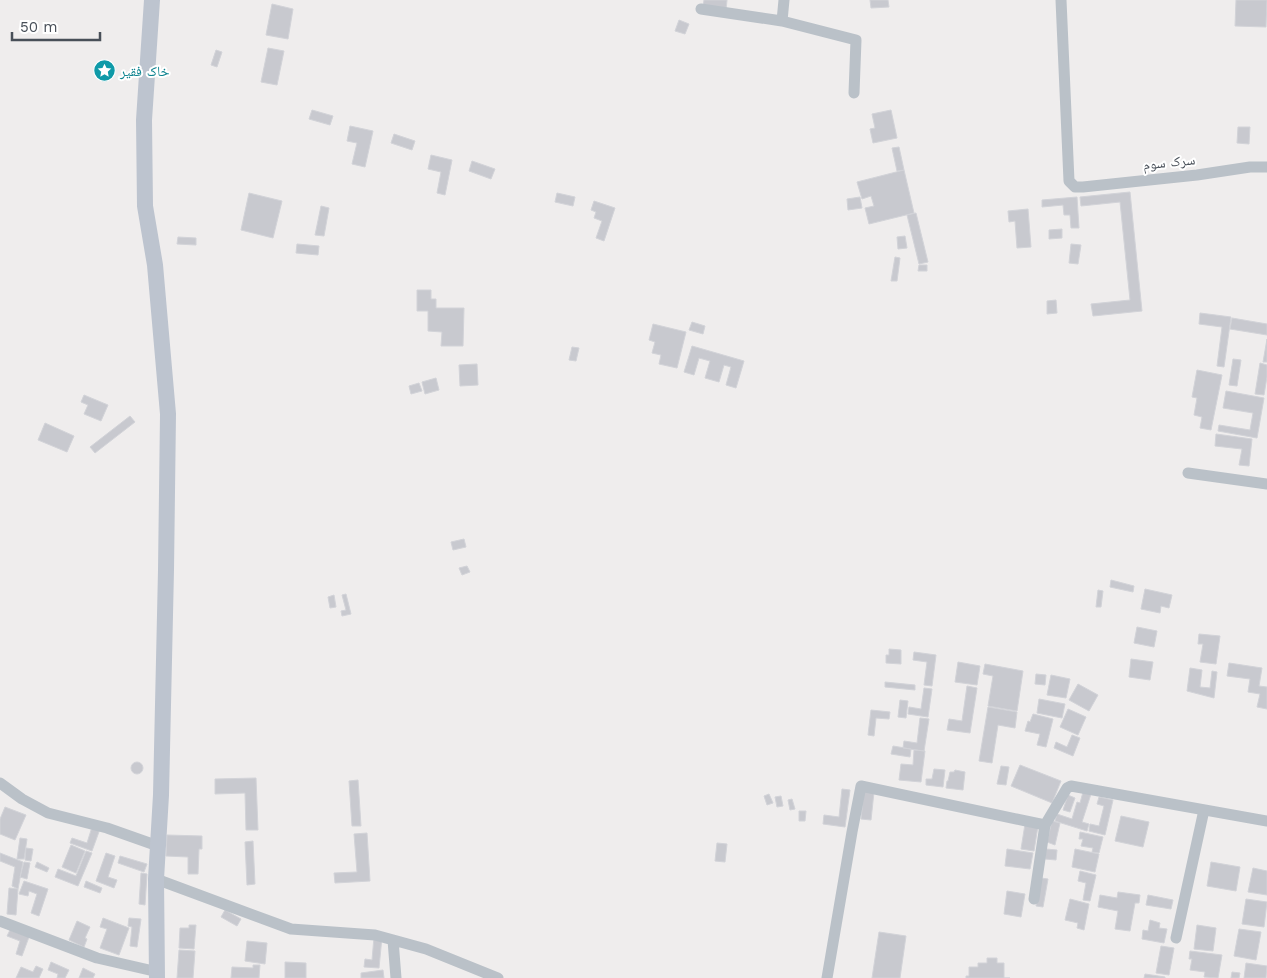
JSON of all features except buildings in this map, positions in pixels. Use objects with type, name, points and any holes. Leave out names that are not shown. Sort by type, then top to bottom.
[{"type":"street","points":[[0,921],[97,958],[158,975],[156,879],[162,795],[168,414],[154,265],[145,206],[144,120],[152,0]]},
{"type":"street","points":[[782,21],[784,0]]},
{"type":"street","name":"سرک سوم","points":[[1061,0],[1069,180],[1075,187],[1197,175],[1250,167],[1267,167]]},
{"type":"street","points":[[701,9],[782,21],[856,40],[854,93]]},
{"type":"street","points":[[1188,473],[1267,484]]},
{"type":"street","points":[[0,783],[22,799],[48,813],[107,828],[158,846]]},
{"type":"street","points":[[827,978],[861,786],[1045,825]]},
{"type":"street","points":[[1034,899],[1045,825],[1067,788],[1072,786],[1267,821]]},
{"type":"street","points":[[1176,938],[1204,810]]},
{"type":"street","points":[[156,879],[291,929],[376,935],[426,949],[498,978]]},
{"type":"street","points":[[393,940],[396,978]]},
{"type":"place","name":"خاک فقیر","points":[[104,71]]}]
